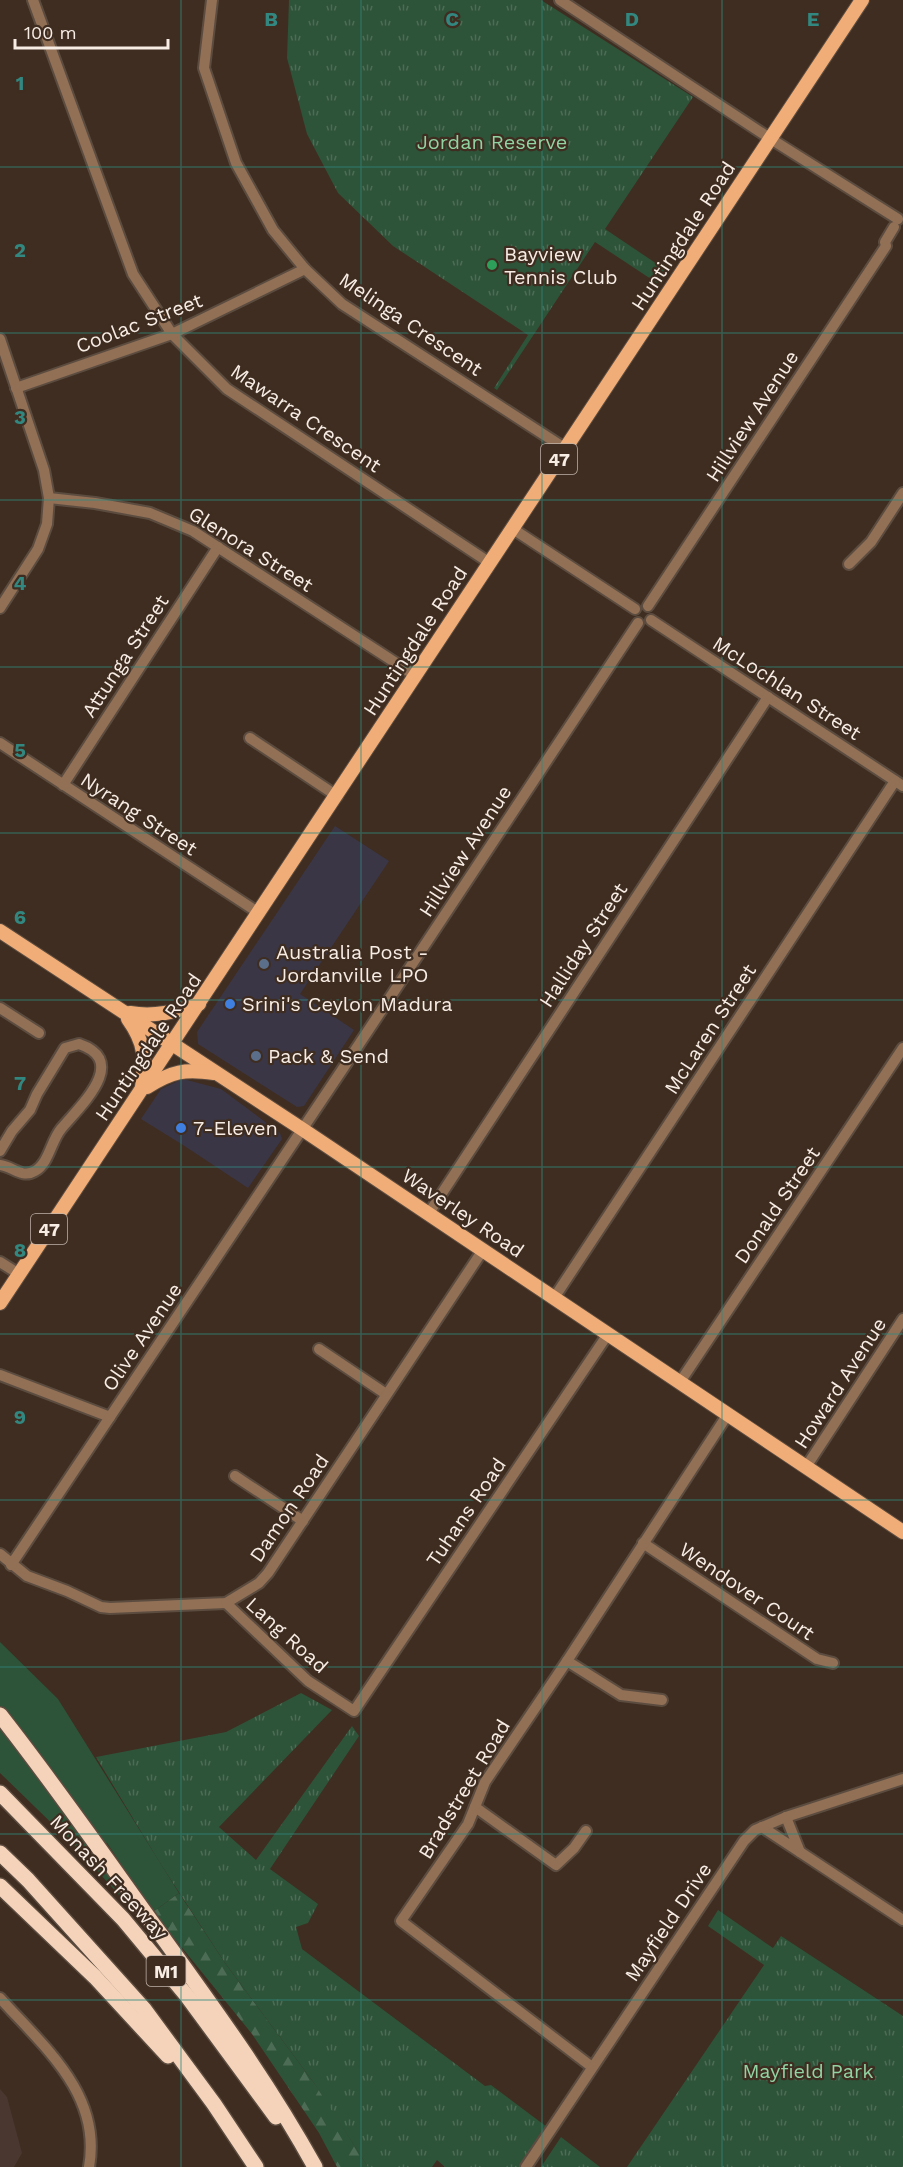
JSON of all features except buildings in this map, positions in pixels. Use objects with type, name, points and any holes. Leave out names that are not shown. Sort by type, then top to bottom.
[{"type":"highway","points":[[0,1715],[215,2008],[265,2081],[315,2167]]},
{"type":"highway","name":"Monash Freeway","points":[[0,1793],[123,1919],[187,1995],[310,2167]]},
{"type":"highway","name":"M1","points":[[0,1853],[28,1880],[144,2009],[214,2104],[256,2167]]},
{"type":"highway","points":[[0,1886],[95,1977],[214,2104]]},
{"type":"main road","name":"Huntingdale Road","points":[[0,1303],[862,0]]},
{"type":"main road","name":"Waverley Road","points":[[0,931],[429,1213],[903,1532]]},
{"type":"main road","points":[[124,1013],[147,1016],[182,1010],[199,1004]]},
{"type":"main road","points":[[124,1013],[139,1034],[144,1050],[142,1090]]},
{"type":"main road","points":[[142,1090],[163,1077],[179,1071],[216,1073]]},
{"type":"street","name":"Mawarra Crescent","points":[[33,0],[133,274],[172,334],[227,389],[490,563]]},
{"type":"street","name":"Melinga Crescent","points":[[212,0],[204,68],[236,163],[273,230],[305,269],[342,304],[566,449]]},
{"type":"street","points":[[560,0],[878,207],[878,211],[899,225]]},
{"type":"street","name":"Hillview Avenue","points":[[648,606],[886,246],[890,244],[899,225]]},
{"type":"street","name":"Coolac Street","points":[[16,388],[172,334],[305,269]]},
{"type":"street","points":[[0,344],[44,470],[50,498],[47,524],[38,549],[0,608]]},
{"type":"street","points":[[849,564],[871,542],[903,494]]},
{"type":"street","name":"Glenora Street","points":[[50,498],[150,513],[192,531],[416,676]]},
{"type":"street","points":[[513,529],[635,609]]},
{"type":"street","name":"Attunga Street","points":[[63,785],[218,547]]},
{"type":"street","points":[[640,605],[648,606],[652,612],[651,620],[645,624],[638,623],[633,617],[635,609],[640,605]]},
{"type":"street","name":"McLochlan Street","points":[[651,620],[899,783]]},
{"type":"street","name":"Hillview Avenue","points":[[302,1129],[638,623]]},
{"type":"street","name":"Halliday Street","points":[[429,1213],[768,698]]},
{"type":"street","points":[[250,738],[337,795]]},
{"type":"street","name":"Nyrang Street","points":[[0,743],[259,914]]},
{"type":"street","name":"McLaren Street","points":[[554,1298],[899,783]]},
{"type":"street","points":[[0,1008],[40,1032]]},
{"type":"street","points":[[0,1150],[30,1110],[65,1048],[80,1044],[98,1053],[102,1062],[99,1078],[81,1107],[60,1130],[40,1166],[34,1172],[26,1174],[0,1165]]},
{"type":"street","name":"Donald Street","points":[[680,1382],[903,1048]]},
{"type":"street","name":"Olive Avenue","points":[[11,1565],[302,1129]]},
{"type":"street","name":"Damon Road","points":[[0,1554],[27,1576],[101,1607],[226,1603],[259,1583],[303,1521],[483,1250]]},
{"type":"street","points":[[0,1262],[19,1274]]},
{"type":"street","name":"Howard Avenue","points":[[806,1467],[903,1319]]},
{"type":"street","name":"Tuhans Road","points":[[354,1711],[608,1334]]},
{"type":"street","points":[[319,1349],[386,1394]]},
{"type":"street","points":[[0,1375],[110,1417]]},
{"type":"street","name":"Bradstreet Road","points":[[592,2067],[401,1921],[468,1824],[485,1782],[728,1414]]},
{"type":"street","points":[[235,1476],[303,1521]]},
{"type":"street","name":"Wendover Court","points":[[643,1543],[818,1659],[833,1663]]},
{"type":"street","name":"Lang Road","points":[[226,1603],[308,1681],[354,1711]]},
{"type":"street","points":[[567,1661],[621,1695],[662,1700]]},
{"type":"street","name":"Mayfield Drive","points":[[526,2167],[744,1841],[754,1830],[786,1817],[903,1779]]},
{"type":"street","points":[[475,1807],[556,1866],[574,1848],[586,1831]]},
{"type":"street","points":[[786,1817],[800,1852]]},
{"type":"street","points":[[762,1827],[903,1920]]},
{"type":"street","points":[[0,1998],[63,2067],[79,2093],[90,2130],[89,2167]]},
{"type":"shaded area","points":[[335,826],[389,861],[300,994],[354,1030],[304,1106],[297,1107],[198,1044],[197,1032]]},
{"type":"shaded area","points":[[183,1079],[221,1089],[280,1133],[282,1139],[248,1188],[141,1119],[161,1089]]},
{"type":"shaded area","points":[[0,2089],[7,2097],[22,2153],[14,2167],[0,2167]]},
{"type":"green space","name":"Jordan Reserve","points":[[289,0],[541,0],[693,97],[605,229],[666,270],[657,283],[595,242],[497,390],[494,388],[528,335],[393,246],[338,193],[307,134],[287,58]]},
{"type":"green space","points":[[0,1642],[58,1699],[179,1893],[153,1912],[107,1843],[104,1845],[0,1707]]},
{"type":"green space","points":[[301,1693],[332,1710],[219,1827],[256,1860],[352,1726],[359,1736],[270,1869],[318,1904],[308,1923],[296,1927],[302,1949],[485,2086],[491,2085],[547,2127],[520,2167],[445,2167],[437,2160],[432,2167],[368,2167],[314,2083],[225,1963],[160,1863],[96,1757],[226,1732]]},
{"type":"green space","points":[[0,1724],[123,1892],[119,1895],[70,1841],[0,1773]]},
{"type":"green space","points":[[179,1893],[225,1963],[320,2091],[368,2167],[337,2167],[319,2133],[252,2034],[153,1912]]},
{"type":"green space","name":"Mayfield Park","points":[[718,1910],[773,1948],[781,1936],[903,2016],[903,2167],[627,2167],[764,1965],[708,1926]]},
{"type":"green space","points":[[561,2137],[600,2167],[541,2167]]},
{"type":"place","name":"Bayview Tennis Club","points":[[492,265]]},
{"type":"place","name":"Australia Post - Jordanville LPO","points":[[264,964]]},
{"type":"place","name":"Srini's Ceylon Madura","points":[[230,1004]]},
{"type":"place","name":"Pack & Send","points":[[256,1056]]},
{"type":"place","name":"7-Eleven","points":[[181,1128]]}]
